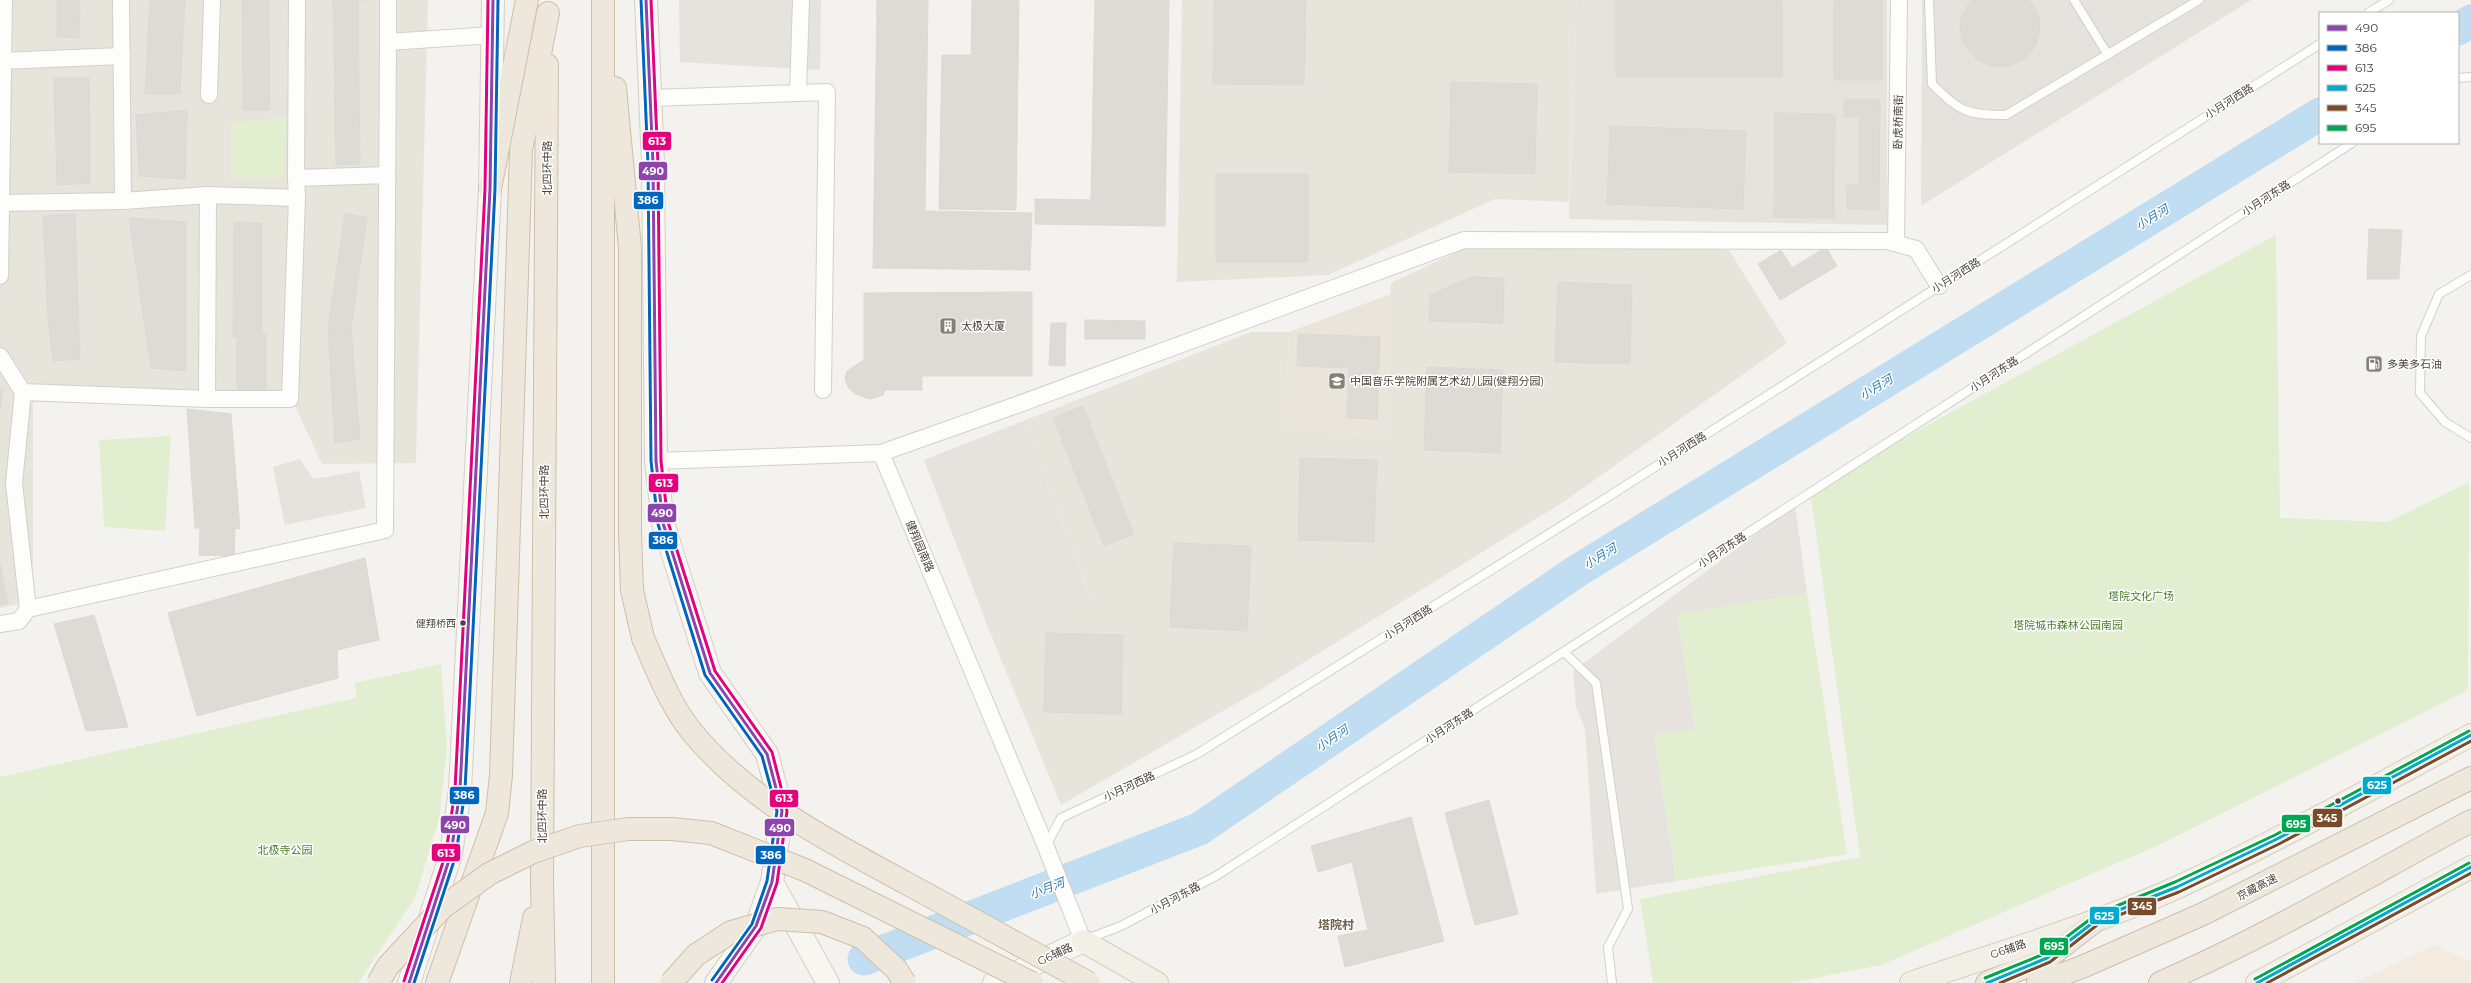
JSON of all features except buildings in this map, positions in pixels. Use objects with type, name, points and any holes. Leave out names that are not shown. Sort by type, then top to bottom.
[{"type":"highway","points":[[490,189],[527,0]]},
{"type":"highway","points":[[603,0],[603,983]]},
{"type":"highway","points":[[607,0],[630,248],[630,532],[632,590],[643,638],[664,688],[692,732],[732,772],[764,799],[810,831],[1089,983]]},
{"type":"highway","points":[[437,983],[497,813],[500,774],[520,150],[548,6]]},
{"type":"highway","name":"北四环中路","points":[[544,983],[542,882],[548,6]]},
{"type":"highway","name":"京藏高速","points":[[2038,983],[2082,967],[2203,914],[2471,778]]},
{"type":"highway","points":[[2160,983],[2225,954],[2296,918],[2471,821]]},
{"type":"highway","points":[[378,983],[388,966],[443,907],[489,874],[533,852],[580,836],[628,829],[672,829],[711,833],[805,870],[1032,983]]},
{"type":"highway","points":[[521,983],[542,882]]},
{"type":"highway","points":[[1987,983],[2047,958],[2099,918]]},
{"type":"highway","points":[[670,983],[696,955],[731,932],[777,919],[822,922],[863,938],[896,969],[905,983]]},
{"type":"main road","name":"G6辅路","points":[[1911,983],[2099,918],[2177,887],[2277,839],[2471,735]]},
{"type":"main road","points":[[2257,983],[2471,867]]},
{"type":"main road","name":"G6辅路","points":[[1083,941],[1157,983]]},
{"type":"street","points":[[0,276],[4,0]]},
{"type":"street","points":[[121,0],[123,201]]},
{"type":"street","points":[[209,94],[212,0]]},
{"type":"street","points":[[23,392],[207,399],[290,399],[297,198],[297,0]]},
{"type":"street","points":[[0,624],[19,620],[28,610],[385,530],[388,0]]},
{"type":"street","points":[[409,983],[451,854],[460,790],[490,189],[494,0]]},
{"type":"street","points":[[646,0],[650,98],[656,461],[663,523],[710,673],[767,754],[782,811],[772,882],[756,926],[716,983]]},
{"type":"street","points":[[798,93],[801,0]]},
{"type":"street","name":"卧虎桥南街","points":[[1896,243],[1899,0]]},
{"type":"street","points":[[388,42],[493,35]]},
{"type":"street","points":[[2,61],[122,56]]},
{"type":"street","points":[[650,98],[827,92],[824,390]]},
{"type":"street","points":[[296,178],[387,175]]},
{"type":"street","points":[[2,203],[123,201],[208,195],[297,198]]},
{"type":"street","points":[[207,399],[208,195]]},
{"type":"street","points":[[656,461],[881,453],[1012,407],[1464,240],[1887,240],[1916,249],[1939,286]]},
{"type":"street","points":[[0,356],[23,392],[14,483],[28,610]]},
{"type":"street","name":"健翔园南路","points":[[881,453],[1046,847],[1083,941]]},
{"type":"street","points":[[772,882],[828,983]]},
{"type":"street","name":"G6辅路","points":[[994,983],[1083,941]]},
{"type":"lane","points":[[1930,0],[1932,84],[1954,106],[1980,115],[2006,115],[2199,0]]},
{"type":"lane","points":[[2074,0],[2108,55]]},
{"type":"lane","points":[[2370,12],[2388,0]]},
{"type":"lane","name":"小月河西路","points":[[1046,847],[1061,818],[1197,754],[2319,45]]},
{"type":"lane","points":[[2459,78],[2471,76]]},
{"type":"lane","name":"小月河东路","points":[[1083,941],[1122,926],[1216,876],[2350,144]]},
{"type":"lane","points":[[2471,275],[2439,294],[2421,336],[2420,393],[2445,422],[2471,438]]},
{"type":"lane","points":[[1564,652],[1596,684],[1628,909],[1608,947],[1612,983]]},
{"type":"shaded area","points":[[0,0],[428,0],[416,463],[322,464],[295,406],[33,402],[33,601],[0,608]]},
{"type":"shaded area","points":[[679,0],[821,0],[820,70],[680,62]]},
{"type":"shaded area","points":[[1182,0],[1577,0],[1569,202],[1495,199],[1328,275],[1177,282]]},
{"type":"shaded area","points":[[1577,0],[1887,0],[1887,225],[1569,219]]},
{"type":"shaded area","points":[[1922,0],[2251,0],[1921,206]]},
{"type":"shaded area","points":[[1531,246],[1729,250],[1787,343],[1565,501],[1261,689],[1061,805],[991,635],[1090,596],[1023,421],[1251,332],[1289,332],[1285,430],[1385,435],[1391,283],[1463,249]]},
{"type":"shaded area","name":"中国音乐学院附属艺术幼儿园(健翔分园)","points":[[1391,294],[1385,435],[1285,430],[1289,332]]},
{"type":"shaded area","points":[[1023,421],[1090,597],[991,635],[924,460]]},
{"type":"shaded area","points":[[300,459],[313,479],[359,471],[366,508],[285,525],[273,467]]},
{"type":"shaded area","points":[[1795,505],[1807,593],[1677,614],[1695,729],[1654,735],[1676,881],[1596,894],[1585,729],[1576,707],[1573,671]]},
{"type":"shaded area","points":[[2434,945],[2470,961],[2470,983],[2354,983]]},
{"type":"green space","points":[[286,117],[283,178],[231,178],[231,123]]},
{"type":"green space","name":"塔院城市森林公园南园","points":[[2276,235],[2280,518],[2388,522],[2469,482],[2468,690],[2159,845],[1881,965],[1789,983],[1653,983],[1640,899],[1860,857],[1810,489]]},
{"type":"green space","points":[[171,436],[165,531],[104,527],[99,440]]},
{"type":"green space","points":[[1807,593],[1847,854],[1676,881],[1654,735],[1695,728],[1677,614]]},
{"type":"green space","name":"北极寺公园","points":[[441,664],[447,748],[439,819],[415,898],[358,983],[0,983],[0,777],[356,698],[355,683]]},
{"type":"waterway","name":"小月河","points":[[2459,28],[2471,21]]},
{"type":"waterway","name":"小月河","points":[[864,959],[1199,829],[1577,571],[2319,115]]},
{"type":"transit line","name":"613","points":[[404,981],[446,853],[455,790],[485,189],[488,0]]},
{"type":"transit line","name":"490","points":[[409,983],[451,854],[460,790],[490,189],[493,0]]},
{"type":"transit line","name":"386","points":[[414,983],[456,855],[465,790],[495,189],[498,0]]},
{"type":"transit line","name":"386","points":[[641,0],[648,164],[651,461],[658,524],[705,675],[762,756],[777,811],[767,881],[752,924],[712,980]]},
{"type":"transit line","name":"490","points":[[646,0],[653,164],[656,461],[663,523],[710,673],[767,754],[782,811],[772,882],[756,926],[716,983]]},
{"type":"transit line","name":"613","points":[[651,0],[658,164],[661,461],[668,522],[715,671],[772,752],[787,811],[777,883],[761,928],[722,983]]},
{"type":"transit line","name":"695","points":[[1985,978],[2044,954],[2097,914],[2175,882],[2275,835],[2469,731]]},
{"type":"transit line","name":"625","points":[[1987,983],[2047,958],[2099,918],[2177,887],[2277,839],[2471,735]]},
{"type":"transit line","name":"345","points":[[2000,983],[2050,962],[2101,922],[2179,892],[2279,844],[2471,741]]},
{"type":"transit line","name":"695","points":[[2255,979],[2469,863]]},
{"type":"transit line","name":"625","points":[[2257,983],[2471,867]]},
{"type":"transit line","name":"345","points":[[2267,983],[2471,873]]},
{"type":"place","name":"太极大厦","points":[[948,326]]},
{"type":"place","name":"多美多石油","points":[[2374,364]]},
{"type":"place","name":"中国音乐学院附属艺术幼儿园(健翔分园)","points":[[1337,381]]},
{"type":"place","name":"健翔桥西","points":[[463,623]]},
{"type":"district","name":"塔院村","points":[[1336,924]]},
{"type":"park label","name":"塔院文化广场","points":[[2141,596]]}]
